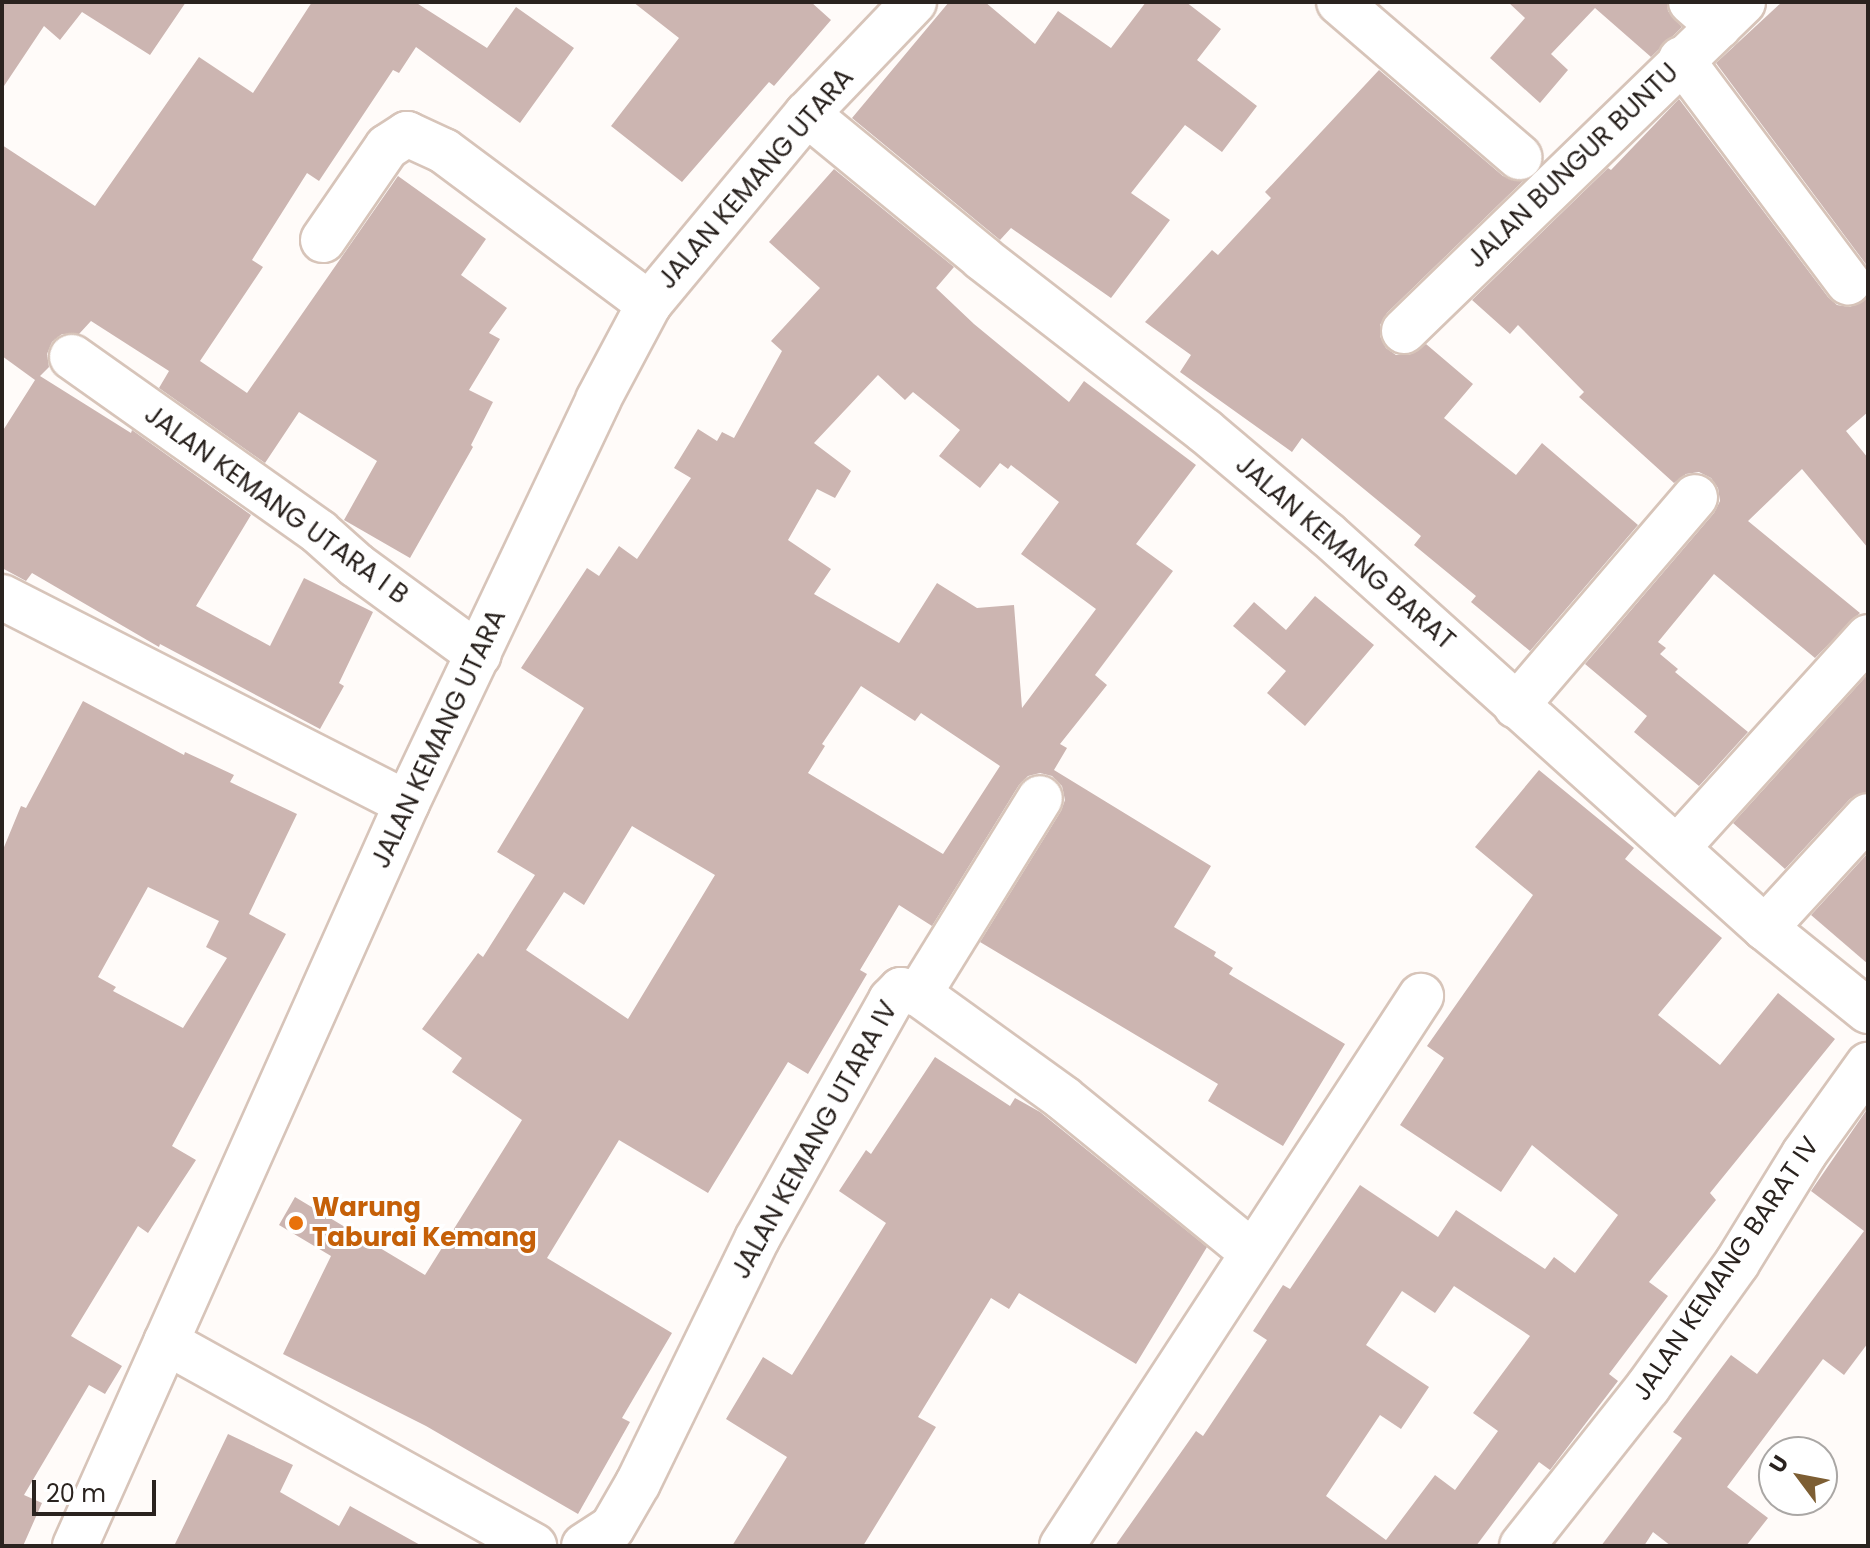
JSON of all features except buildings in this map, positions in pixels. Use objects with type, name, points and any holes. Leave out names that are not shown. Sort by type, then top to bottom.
[{"type":"street","points":[[1339,2],[1519,157]]},
{"type":"street","name":"JALAN KEMANG UTARA","points":[[75,1546],[407,803],[598,400],[649,304],[897,7]]},
{"type":"street","name":"JALAN BUNGUR BUNTU","points":[[1404,331],[1681,59],[1718,10]]},
{"type":"street","points":[[1681,59],[1848,282]]},
{"type":"street","name":"JALAN KEMANG BARAT","points":[[807,114],[982,258],[1205,431],[1327,534],[1765,928],[1868,1011]]},
{"type":"street","points":[[323,240],[387,147],[407,134],[444,151],[649,304]]},
{"type":"street","name":"JALAN KEMANG UTARA I B","points":[[72,357],[319,532],[356,565],[479,655]]},
{"type":"street","points":[[1516,706],[1695,497]]},
{"type":"street","points":[[2,597],[407,803]]},
{"type":"street","points":[[1677,848],[1868,637]]},
{"type":"street","points":[[919,994],[1040,798]]},
{"type":"street","points":[[1765,928],[1868,816]]},
{"type":"street","name":"JALAN KEMANG UTARA IV","points":[[584,1546],[612,1528],[638,1483],[757,1239],[891,1000],[901,990],[919,994],[1063,1098],[1253,1253]]},
{"type":"street","points":[[1062,1546],[1421,996]]},
{"type":"street","name":"JALAN KEMANG BARAT IV","points":[[1522,1546],[1648,1387],[1737,1263],[1804,1154],[1868,1065]]},
{"type":"street","points":[[166,1342],[534,1546]]},
{"type":"place","name":"Warung Taburai Kemang","points":[[296,1223]]}]
